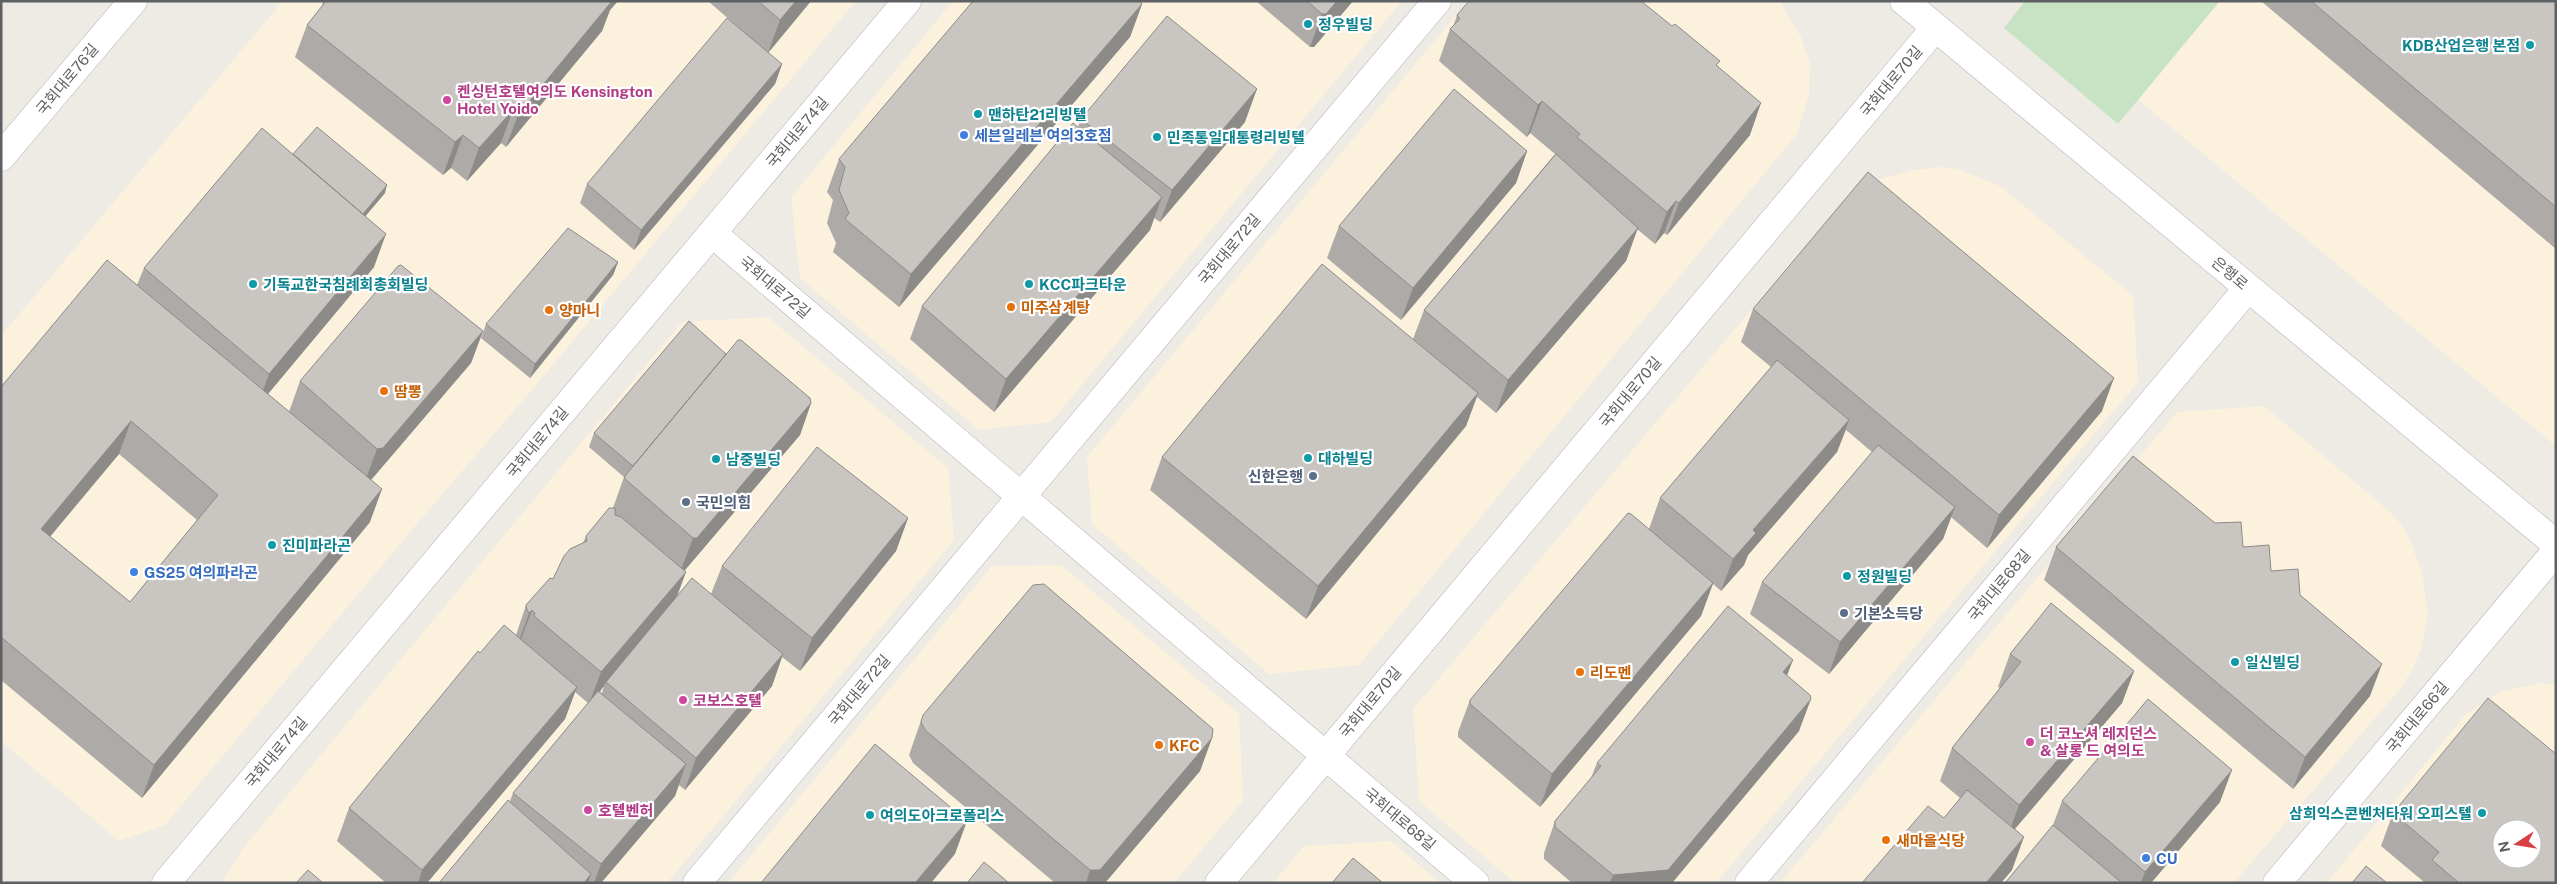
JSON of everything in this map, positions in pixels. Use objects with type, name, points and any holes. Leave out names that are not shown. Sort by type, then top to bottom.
[{"type":"street","name":"국회대로76길","points":[[1,157],[133,1]]},
{"type":"street","name":"국회대로74길","points":[[166,883],[907,1]]},
{"type":"street","name":"국회대로72길","points":[[697,883],[1437,1]]},
{"type":"street","name":"은행로","points":[[1904,1],[2556,544]]},
{"type":"street","name":"국회대로70길","points":[[1219,883],[1935,28]]},
{"type":"street","name":"국회대로72길","points":[[712,233],[1021,496]]},
{"type":"street","name":"국회대로68길","points":[[1749,883],[2248,288]]},
{"type":"street","points":[[1021,496],[1326,756]]},
{"type":"street","name":"국회대로66길","points":[[2277,883],[2556,552]]},
{"type":"street","name":"국회대로68길","points":[[1326,756],[1475,883]]},
{"type":"shaded area","points":[[283,1],[856,1],[543,377],[411,531],[164,826],[119,841],[1,741],[1,336]]},
{"type":"shaded area","points":[[953,1],[1402,1],[1051,422],[979,430],[800,278],[791,197]]},
{"type":"shaded area","points":[[1468,1],[1779,1],[1801,37],[1810,64],[1809,94],[1797,134],[1359,665],[1269,674],[1092,524],[1087,457]]},
{"type":"shaded area","points":[[2020,1],[2556,1],[2556,446],[2072,45]]},
{"type":"shaded area","points":[[1942,167],[1959,169],[2000,186],[2133,296],[2138,382],[1716,883],[1515,883],[1419,801],[1413,709],[1830,217],[1870,182],[1913,170]]},
{"type":"shaded area","points":[[768,317],[948,468],[954,540],[667,883],[221,883],[245,846],[682,322]]},
{"type":"shaded area","points":[[2264,406],[2388,510],[2400,523],[2410,540],[2422,573],[2428,614],[2421,649],[2411,672],[2400,689],[2234,883],[1780,883],[2177,412]]},
{"type":"shaded area","points":[[1061,565],[1239,714],[1243,801],[1174,883],[728,883],[992,566]]},
{"type":"shaded area","points":[[2540,683],[2556,684],[2556,883],[2327,883],[2466,714],[2499,692]]},
{"type":"shaded area","points":[[1391,841],[1440,883],[1273,883],[1304,846]]},
{"type":"green space","points":[[2025,1],[2220,1],[2118,124],[2004,28]]},
{"type":"building","name":"켄싱턴호텔여의도 Kensington Hotel Yoido","points":[[326,1],[612,1],[518,115],[513,110],[479,148],[463,135],[455,142],[307,25]]},
{"type":"building","points":[[758,1],[796,1],[780,20]]},
{"type":"building","name":"맨하탄21리빙텔","points":[[973,1],[1139,1],[1142,4],[911,274],[845,219],[849,213],[839,190],[845,167],[839,159]]},
{"type":"building","points":[[1307,1],[1337,1],[1326,14],[1322,14]]},
{"type":"building","points":[[1469,1],[1641,1],[1672,26],[1675,24],[1720,61],[1716,65],[1761,103],[1679,203],[1676,201],[1667,212],[1577,137],[1580,134],[1542,101],[1538,105],[1450,29],[1460,19],[1457,15]]},
{"type":"building","points":[[2311,1],[2556,1],[2556,207]]},
{"type":"building","name":"민족통일대통령리빙텔","points":[[1167,16],[1257,89],[1172,190],[1081,119]]},
{"type":"building","points":[[727,18],[782,64],[641,230],[587,184]]},
{"type":"building","points":[[1454,89],[1527,151],[1413,288],[1339,226]]},
{"type":"building","name":"KCC파크타운","points":[[1073,123],[1162,197],[1006,379],[922,306]]},
{"type":"building","points":[[317,127],[387,185],[363,214],[293,154]]},
{"type":"building","name":"기독교한국침례회총회빌딩","points":[[262,128],[386,234],[269,374],[144,268]]},
{"type":"building","points":[[1556,154],[1638,228],[1508,380],[1424,310]]},
{"type":"building","points":[[1868,172],[2114,378],[1999,515],[1753,309]]},
{"type":"building","points":[[568,228],[618,262],[535,364],[486,324]]},
{"type":"building","name":"진미파라곤","points":[[107,260],[382,489],[154,765],[1,637],[1,387]],"holes":[[[131,421],[218,495],[130,602],[41,529]]]},
{"type":"building","name":"대하빌딩","points":[[1322,264],[1478,393],[1318,586],[1162,457]]},
{"type":"building","points":[[401,265],[483,331],[383,448],[377,449],[300,381],[398,266]]},
{"type":"building","points":[[689,321],[726,354],[633,466],[594,433]]},
{"type":"building","name":"남중빌딩","points":[[738,340],[741,340],[810,398],[811,403],[697,538],[693,538],[625,479],[625,476]]},
{"type":"building","points":[[1777,360],[1849,420],[1753,530],[1756,533],[1733,559],[1660,498]]},
{"type":"building","name":"정원빌딩","points":[[1878,445],[1955,507],[1840,642],[1762,582]]},
{"type":"building","points":[[817,447],[908,518],[812,638],[722,566]]},
{"type":"building","name":"일신빌딩","points":[[2133,456],[2215,523],[2241,522],[2243,547],[2269,545],[2271,571],[2298,569],[2300,595],[2382,664],[2305,757],[2056,547]]},
{"type":"building","points":[[609,508],[615,508],[615,515],[621,517],[686,572],[601,672],[534,616],[535,613],[532,610],[529,613],[526,605],[550,578],[553,579],[564,556],[570,549],[587,541],[586,536]]},
{"type":"building","points":[[1628,513],[1713,583],[1552,774],[1470,704],[1470,700]]},
{"type":"building","name":"코보스호텔","points":[[692,578],[783,654],[696,758],[606,682]]},
{"type":"building","points":[[1044,584],[1213,729],[1212,738],[1100,870],[1090,870],[925,730],[921,722],[923,715],[1033,585]]},
{"type":"building","name":"더 코노셔 레지던스 & 살롱 드 여의도","points":[[2051,603],[2134,671],[2019,805],[1952,748],[2021,662],[2010,654]]},
{"type":"building","points":[[1728,606],[1793,660],[1783,672],[1810,695],[1811,699],[1668,870],[1613,875],[1555,827],[1555,821],[1601,766],[1597,763]]},
{"type":"building","points":[[504,625],[577,687],[422,870],[349,808],[478,651],[480,653]]},
{"type":"building","name":"호텔벤허","points":[[598,691],[686,764],[601,864],[513,793]]},
{"type":"building","name":"삼희익스콘벤처타워 오피스텔","points":[[2488,698],[2556,754],[2556,883],[2459,883],[2432,860],[2439,852],[2393,813]]},
{"type":"building","points":[[2148,699],[2232,770],[2145,872],[2062,801]]},
{"type":"building","name":"여의도아크로폴리스","points":[[875,744],[967,821],[915,883],[761,883]]},
{"type":"building","points":[[1967,790],[2024,837],[1986,883],[1862,883],[1928,806],[1944,818]]},
{"type":"building","points":[[508,800],[591,874],[584,883],[439,883]]},
{"type":"building","points":[[2053,825],[2122,883],[2005,883]]},
{"type":"building","points":[[1353,858],[1383,883],[1332,883]]},
{"type":"building","points":[[984,862],[1009,883],[967,883]]},
{"type":"building","points":[[2366,866],[2387,883],[2352,883]]},
{"type":"building","points":[[308,870],[323,883],[296,883]]},
{"type":"place","name":"정우빌딩","points":[[1308,24]]},
{"type":"place","name":"KDB산업은행 본점","points":[[2530,45]]},
{"type":"place","name":"켄싱턴호텔여의도 Kensington Hotel Yoido","points":[[447,100]]},
{"type":"place","name":"맨하탄21리빙텔","points":[[978,114]]},
{"type":"place","name":"세븐일레븐 여의3호점","points":[[964,135]]},
{"type":"place","name":"민족통일대통령리빙텔","points":[[1157,137]]},
{"type":"place","name":"기독교한국침례회총회빌딩","points":[[253,284]]},
{"type":"place","name":"KCC파크타운","points":[[1029,284]]},
{"type":"place","name":"미주삼계탕","points":[[1011,307]]},
{"type":"place","name":"양마니","points":[[549,310]]},
{"type":"place","name":"땀뽕","points":[[384,391]]},
{"type":"place","name":"대하빌딩","points":[[1308,458]]},
{"type":"place","name":"남중빌딩","points":[[716,459]]},
{"type":"place","name":"신한은행","points":[[1313,476]]},
{"type":"place","name":"국민의힘","points":[[686,502]]},
{"type":"place","name":"진미파라곤","points":[[272,545]]},
{"type":"place","name":"GS25 여의파라곤","points":[[134,572]]},
{"type":"place","name":"정원빌딩","points":[[1847,576]]},
{"type":"place","name":"기본소득당","points":[[1844,613]]},
{"type":"place","name":"일신빌딩","points":[[2235,662]]},
{"type":"place","name":"리도멘","points":[[1580,672]]},
{"type":"place","name":"코보스호텔","points":[[683,700]]},
{"type":"place","name":"더 코노셔 레지던스 & 살롱 드 여의도","points":[[2030,742]]},
{"type":"place","name":"KFC","points":[[1159,745]]},
{"type":"place","name":"호텔벤허","points":[[588,810]]},
{"type":"place","name":"삼희익스콘벤처타워 오피스텔","points":[[2482,813]]},
{"type":"place","name":"여의도아크로폴리스","points":[[870,815]]},
{"type":"place","name":"새마을식당","points":[[1886,840]]},
{"type":"place","name":"CU","points":[[2146,858]]}]
